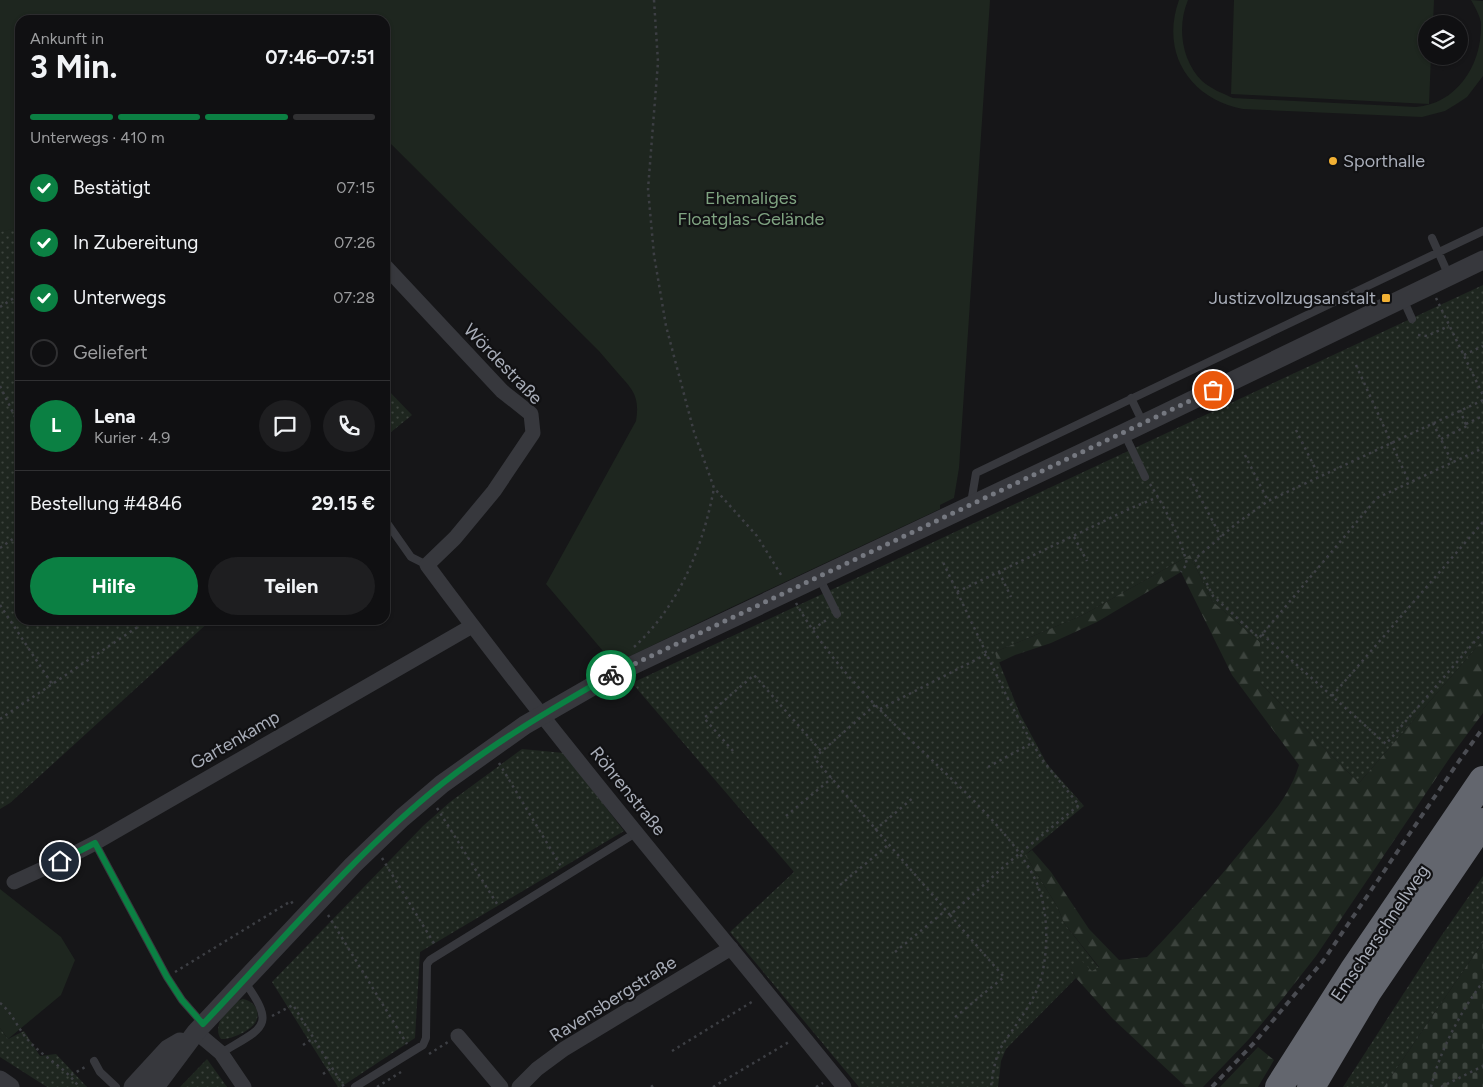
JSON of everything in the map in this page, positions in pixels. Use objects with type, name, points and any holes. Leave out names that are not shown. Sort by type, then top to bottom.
[{"type":"highway","name":"Emscherschnellweg","points":[[1279,1087],[1353,971],[1483,780]]},
{"type":"highway","name":"Emscherschnellweg","points":[[1310,1087],[1368,990],[1483,822]]},
{"type":"street","points":[[155,1087],[199,1028],[374,845],[429,795],[491,748],[542,715],[612,675],[1124,433],[1483,260]]},
{"type":"street","name":"Wördestraße","points":[[390,271],[502,392],[531,414],[533,433],[494,491],[455,538],[427,565]]},
{"type":"street","name":"Röhrenstraße","points":[[427,565],[542,715],[844,1087]]},
{"type":"street","name":"Gartenkamp","points":[[14,882],[95,843],[472,626]]},
{"type":"street","name":"Ravensbergstraße","points":[[519,1087],[564,1049],[731,948]]},
{"type":"street","points":[[199,1028],[221,1053],[244,1087]]},
{"type":"street","points":[[133,1087],[168,1049],[199,1028]]},
{"type":"street","points":[[458,1036],[501,1087]]},
{"type":"street","points":[[0,1080],[10,1087]]},
{"type":"lane","points":[[971,505],[976,473],[1483,231]]},
{"type":"lane","points":[[1432,238],[1450,276]]},
{"type":"lane","points":[[1403,298],[1412,318]]},
{"type":"lane","points":[[1130,398],[1143,423]]},
{"type":"lane","points":[[1124,433],[1145,477]]},
{"type":"lane","name":"Röhrenstraße","points":[[390,527],[411,557],[427,565]]},
{"type":"lane","points":[[819,577],[837,614]]},
{"type":"lane","points":[[355,1087],[423,1045],[426,1038],[427,964],[440,952],[637,832]]},
{"type":"lane","points":[[95,843],[167,977],[199,1028]]},
{"type":"lane","points":[[221,1053],[252,1035],[263,1021],[263,1012],[258,1001],[244,981]]},
{"type":"lane","points":[[94,1062],[100,1072],[116,1087]]},
{"type":"path","points":[[654,0],[658,62],[648,189],[654,255],[666,326],[682,391],[714,488],[757,536],[831,656],[875,705],[994,822],[1030,871],[1040,895],[1045,928],[1044,965],[1035,997],[999,1054],[994,1068],[991,1087]]},
{"type":"path","points":[[1430,285],[1483,395]]},
{"type":"path","points":[[0,307],[15,297]]},
{"type":"path","points":[[1418,334],[1427,336],[1449,326]]},
{"type":"path","points":[[1464,355],[1483,346]]},
{"type":"path","points":[[1356,365],[1410,482]]},
{"type":"path","points":[[0,386],[15,417]]},
{"type":"path","points":[[1483,400],[1268,501],[1195,559],[1213,596],[1259,638],[1377,498],[1483,448]]},
{"type":"path","points":[[1460,410],[1467,426]]},
{"type":"path","points":[[1441,438],[1483,416]]},
{"type":"path","points":[[1434,423],[1452,462]]},
{"type":"path","points":[[1296,430],[1319,476]]},
{"type":"path","points":[[1245,455],[1268,501]]},
{"type":"path","points":[[1145,477],[1158,497],[1183,551],[1187,564],[1181,572]]},
{"type":"path","points":[[1190,478],[1221,537]]},
{"type":"path","points":[[629,651],[646,636],[676,595],[691,566],[704,533],[714,488]]},
{"type":"path","points":[[957,592],[1129,509],[1158,497]]},
{"type":"path","points":[[1332,696],[1483,522]]},
{"type":"path","points":[[1074,537],[1087,561]]},
{"type":"path","points":[[0,548],[15,538]]},
{"type":"path","points":[[942,560],[1008,699],[1032,743],[1044,762],[1079,805],[950,915]]},
{"type":"path","points":[[999,572],[1012,597]]},
{"type":"path","points":[[0,605],[52,684]]},
{"type":"path","points":[[813,629],[837,614]]},
{"type":"path","points":[[0,719],[140,625]]},
{"type":"path","points":[[1262,634],[1386,744],[1483,632]]},
{"type":"path","points":[[880,709],[988,654]]},
{"type":"path","points":[[733,751],[704,718],[754,675],[821,751]]},
{"type":"path","points":[[875,705],[814,758],[1004,977],[954,1018]]},
{"type":"path","points":[[988,767],[1032,743]]},
{"type":"path","points":[[491,748],[566,875]]},
{"type":"path","points":[[786,816],[832,778]]},
{"type":"path","points":[[429,795],[504,914]]},
{"type":"path","points":[[875,830],[914,797]]},
{"type":"path","points":[[374,845],[440,952]]},
{"type":"path","points":[[840,885],[888,845]]},
{"type":"path","points":[[167,977],[291,901],[301,920]]},
{"type":"path","points":[[319,901],[412,1052]]},
{"type":"path","points":[[895,952],[945,911]]},
{"type":"path","points":[[1432,1087],[1441,1057],[1461,1016],[1483,982]]},
{"type":"path","points":[[672,1051],[767,992]]},
{"type":"path","points":[[0,1003],[27,1040],[70,1075],[79,1087]]},
{"type":"path","points":[[263,1021],[294,1004],[344,1087]]},
{"type":"path","points":[[713,1087],[802,1035]]},
{"type":"path","points":[[303,1045],[314,1038]]},
{"type":"path","points":[[70,1075],[94,1062]]},
{"type":"path","points":[[1441,1087],[1481,1066],[1483,1070]]},
{"type":"path","points":[[322,1074],[332,1068]]},
{"type":"path","points":[[651,1087],[655,1084]]},
{"type":"green space","name":"Ehemaliges Floatglas-Gelände","points":[[0,0],[990,0],[959,468],[954,498],[940,505],[940,509],[614,664],[546,584],[636,421],[636,399],[627,384],[599,351],[390,143],[390,15],[15,15],[15,228],[0,232]]},
{"type":"green space","points":[[1179,0],[1188,0],[1182,32],[1185,53],[1189,63],[1205,84],[1233,98],[1416,107],[1431,104],[1455,90],[1465,79],[1472,67],[1480,38],[1481,22],[1471,0],[1483,1],[1483,76],[1467,97],[1445,111],[1422,117],[1243,109],[1224,104],[1208,95],[1194,84],[1184,71],[1177,55],[1174,38],[1174,19]]},
{"type":"green space","points":[[1234,0],[1434,0],[1433,15],[1418,15],[1418,65],[1431,65],[1429,104],[1231,94]]},
{"type":"green space","points":[[15,219],[15,625],[206,625],[10,803],[0,809],[0,223]]},
{"type":"green space","points":[[1483,285],[1483,640],[1359,783],[1260,683],[1260,642],[1212,601],[1190,555],[1083,615],[995,652],[1020,714],[1047,764],[1084,806],[1025,855],[1057,906],[1064,923],[1099,968],[1092,971],[1071,969],[1076,978],[1006,1049],[1001,1061],[998,1087],[859,1087],[730,932],[794,872],[632,683]]},
{"type":"green space","points":[[390,392],[412,415],[390,433]]},
{"type":"green space","points":[[1190,555],[1212,601],[1260,642],[1260,683],[1359,783],[1483,640],[1483,713],[1451,756],[1316,956],[1249,1039],[1203,1087],[1186,1087],[1113,1019],[1076,978],[1071,969],[1081,960],[1092,971],[1099,967],[1064,923],[1057,906],[1025,855],[1032,850],[1051,872],[1089,929],[1119,960],[1147,957],[1198,902],[1270,816],[1284,798],[1299,765],[1232,675],[1181,572],[1097,622],[1051,643],[998,663],[995,652],[1083,615]]},
{"type":"green space","points":[[522,749],[564,753],[624,831],[420,952],[415,1038],[341,1087],[338,1087],[272,982],[423,826],[450,802]]},
{"type":"green space","points":[[1483,876],[1483,942],[1384,1087],[1343,1087],[1437,942]]},
{"type":"green space","points":[[0,889],[61,937],[75,960],[61,995],[8,1039],[0,1028]]},
{"type":"green space","points":[[1483,942],[1483,1087],[1384,1087]]},
{"type":"green space","points":[[243,999],[250,1002],[256,1008],[258,1015],[255,1023],[240,1034],[221,1039],[218,1034],[218,1028],[223,1015],[232,1005]]},
{"type":"green space","points":[[0,1028],[8,1039],[24,1031],[40,1056],[56,1054],[87,1087],[47,1087],[0,1057]]},
{"type":"green space","points":[[1258,1047],[1274,1060],[1258,1087],[1220,1087]]},
{"type":"green space","points":[[207,1059],[227,1087],[180,1087]]},
{"type":"railway","points":[[1212,1087],[1254,1043],[1323,961],[1483,728]]},
{"type":"way so far","points":[[611,675],[1213,390]]},
{"type":"place","name":"Sporthalle","points":[[1333,161]]},
{"type":"place","name":"Justizvollzugsanstalt","points":[[1386,298]]},
{"type":"route","points":[[60,861],[95,843],[167,977],[182,1000],[203,1024],[353,865],[402,818],[479,756],[525,725],[611,675]]}]
